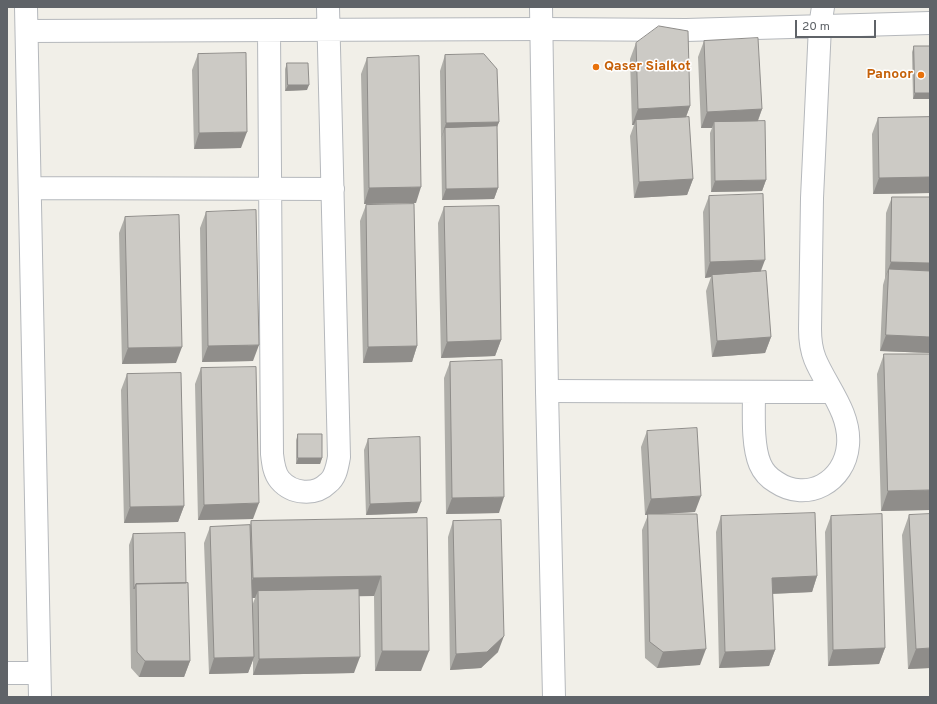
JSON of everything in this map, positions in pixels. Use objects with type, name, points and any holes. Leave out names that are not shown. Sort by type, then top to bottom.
[{"type":"street","points":[[26,7],[28,31],[40,697]]},
{"type":"street","points":[[269,31],[272,454],[274,468],[280,480],[290,489],[304,492],[317,490],[329,483],[336,471],[339,457],[328,7]]},
{"type":"street","points":[[541,7],[547,391],[554,697]]},
{"type":"street","points":[[28,31],[542,29],[686,30],[822,17],[930,23]]},
{"type":"street","points":[[754,392],[755,451],[760,465],[769,478],[782,486],[797,490],[813,489],[827,483],[839,472],[846,458],[848,444],[844,416],[814,357],[810,343],[812,198],[822,17]]},
{"type":"street","points":[[30,188],[332,189]]},
{"type":"street","points":[[547,391],[831,392]]},
{"type":"street","points":[[7,673],[39,673]]},
{"type":"building","points":[[659,26],[688,31],[690,106],[638,109],[636,43]]},
{"type":"building","points":[[758,38],[762,109],[707,112],[704,41]]},
{"type":"building","name":"Panoor","points":[[914,46],[930,46],[930,93],[915,93]]},
{"type":"building","points":[[246,53],[247,132],[199,133],[198,54]]},
{"type":"building","points":[[484,54],[497,69],[499,122],[446,123],[445,55]]},
{"type":"building","points":[[419,56],[421,187],[369,188],[367,58]]},
{"type":"building","points":[[287,63],[308,63],[309,85],[288,85]]},
{"type":"building","points":[[689,117],[693,179],[639,182],[636,120]]},
{"type":"building","points":[[930,117],[930,177],[879,178],[878,118]]},
{"type":"building","points":[[765,121],[766,180],[715,181],[714,122]]},
{"type":"building","points":[[497,126],[498,188],[446,189],[445,128]]},
{"type":"building","points":[[763,194],[765,260],[710,262],[709,196]]},
{"type":"building","points":[[892,197],[930,197],[930,263],[891,262]]},
{"type":"building","points":[[414,204],[417,346],[368,347],[366,205]]},
{"type":"building","points":[[499,206],[501,340],[447,342],[444,207]]},
{"type":"building","points":[[256,210],[259,345],[208,346],[206,212]]},
{"type":"building","points":[[179,215],[182,347],[128,348],[125,217]]},
{"type":"building","points":[[889,269],[930,271],[930,337],[886,335]]},
{"type":"building","points":[[766,271],[771,337],[717,341],[712,275]]},
{"type":"building","points":[[884,354],[930,354],[930,490],[888,491]]},
{"type":"building","points":[[502,360],[504,497],[452,498],[450,362]]},
{"type":"building","points":[[256,367],[259,503],[204,505],[201,368]]},
{"type":"building","points":[[181,373],[184,506],[130,507],[127,374]]},
{"type":"building","points":[[697,428],[701,496],[651,499],[647,431]]},
{"type":"building","points":[[298,434],[322,434],[322,458],[298,458]]},
{"type":"building","points":[[420,437],[421,502],[370,504],[368,439]]},
{"type":"building","points":[[815,513],[817,576],[772,578],[775,650],[725,652],[721,516]]},
{"type":"building","points":[[648,514],[697,514],[706,649],[663,652],[650,642]]},
{"type":"building","points":[[882,514],[885,648],[833,650],[831,516]]},
{"type":"building","points":[[930,514],[930,648],[916,649],[909,515]]},
{"type":"building","points":[[427,518],[429,651],[382,651],[381,576],[253,578],[251,521]]},
{"type":"building","points":[[501,520],[504,636],[487,652],[456,654],[453,521]]},
{"type":"building","points":[[250,525],[254,657],[214,658],[210,527]]},
{"type":"building","points":[[185,533],[186,583],[136,584],[134,589],[133,534]]},
{"type":"building","points":[[188,583],[190,661],[145,661],[137,652],[136,584]]},
{"type":"building","points":[[359,589],[360,657],[259,659],[258,591]]},
{"type":"place","name":"Qaser Sialkot","points":[[596,67]]},
{"type":"place","name":"Panoor","points":[[921,75]]}]
